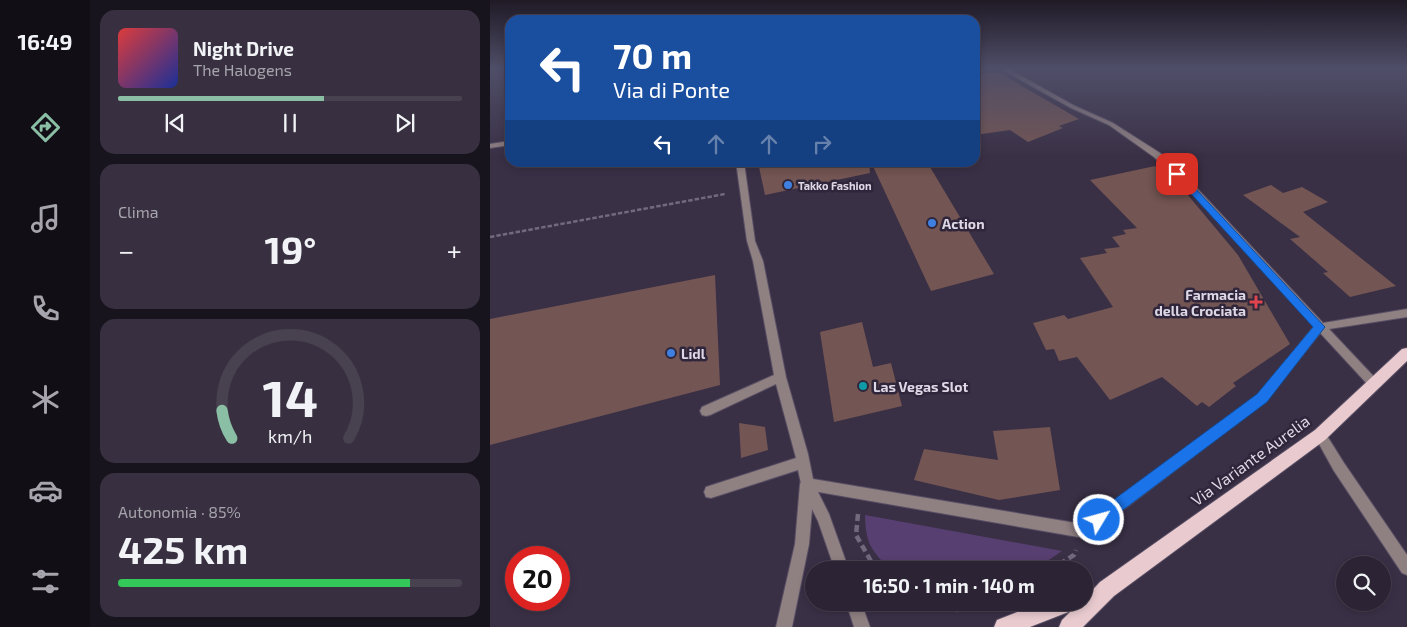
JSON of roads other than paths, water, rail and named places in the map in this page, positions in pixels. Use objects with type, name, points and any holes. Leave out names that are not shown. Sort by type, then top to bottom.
[{"type":"main road","name":"Via Variante Aurelia","points":[[1069,627],[1107,589],[1320,435],[1407,353]]},
{"type":"main road","name":"Via Variante Aurelia","points":[[1093,594],[1107,589]]},
{"type":"main road","points":[[1004,627],[1046,611]]},
{"type":"street","points":[[1055,97],[1112,124],[1157,155],[1187,183],[1374,384]]},
{"type":"street","points":[[490,146],[505,144]]},
{"type":"street","points":[[741,167],[751,241],[758,261],[780,377],[804,462],[807,484],[802,544],[784,627]]},
{"type":"street","points":[[807,484],[1084,532],[1262,398],[1320,327],[1407,314]]},
{"type":"street","points":[[706,411],[780,377]]},
{"type":"street","points":[[1320,435],[1339,467],[1407,568]]},
{"type":"street","points":[[711,492],[804,462]]},
{"type":"street","points":[[807,484],[824,519],[839,561]]},
{"type":"street","points":[[856,611],[862,627]]},
{"type":"place","name":"Takko Fashion","points":[[788,185]]},
{"type":"place","name":"Action","points":[[932,223]]},
{"type":"place","name":"Farmacia della Crociata","points":[[1256,302]]},
{"type":"place","name":"Lidl","points":[[671,353]]},
{"type":"place","name":"Las Vegas Slot","points":[[863,386]]}]
